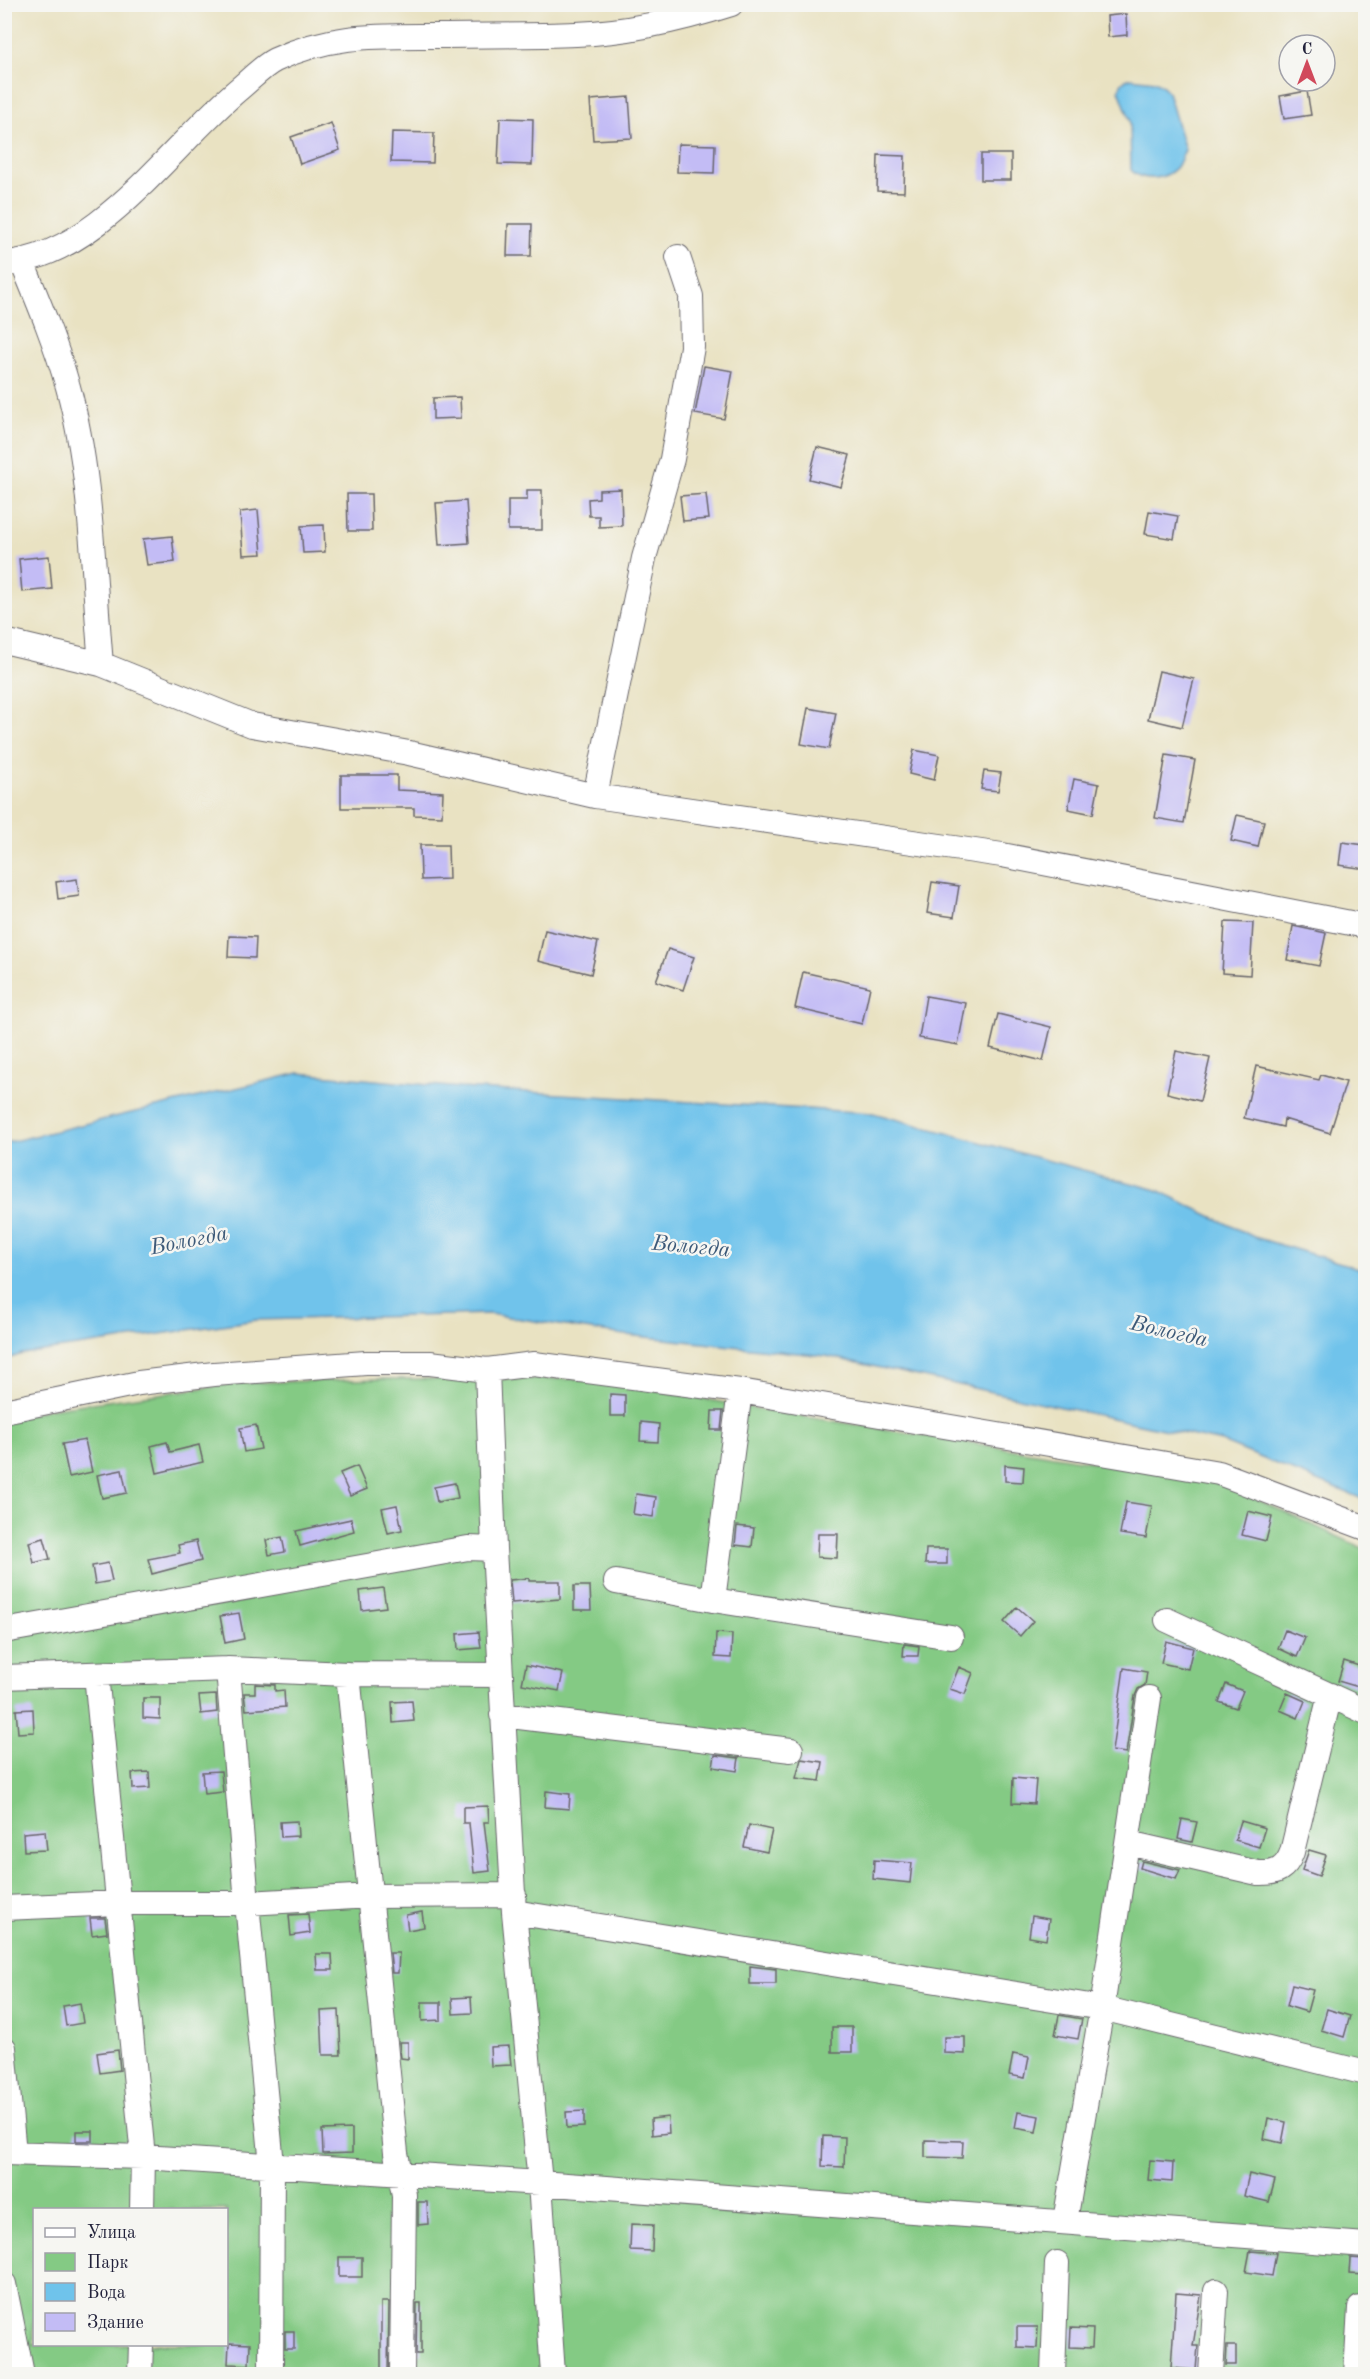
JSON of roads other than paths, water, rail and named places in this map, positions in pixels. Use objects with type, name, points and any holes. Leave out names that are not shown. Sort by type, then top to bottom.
[{"type":"street","points":[[101,664],[82,459],[72,408],[43,313],[13,263],[66,247],[111,213],[214,110],[273,61],[310,46],[352,36],[579,34],[677,21],[731,4]]},
{"type":"street","points":[[595,796],[644,558],[672,459],[692,347],[691,296],[678,257]]},
{"type":"street","points":[[4,641],[101,664],[252,725],[409,753],[595,796],[1002,855],[1365,926]]},
{"type":"street","points":[[4,1411],[139,1383],[214,1374],[366,1363],[430,1363],[488,1370],[534,1364],[740,1391],[1219,1473],[1365,1528]]},
{"type":"street","points":[[488,1370],[500,1675],[514,1904],[540,2183],[553,2374]]},
{"type":"street","points":[[713,1600],[740,1391]]},
{"type":"street","points":[[4,1630],[468,1548],[494,1549]]},
{"type":"street","points":[[616,1581],[713,1600],[951,1637]]},
{"type":"street","points":[[1167,1620],[1365,1712]]},
{"type":"street","points":[[4,1677],[228,1669],[348,1674],[500,1675]]},
{"type":"street","points":[[228,1669],[272,2165],[271,2374]]},
{"type":"street","points":[[96,1674],[143,2157],[142,2208]]},
{"type":"street","points":[[348,1674],[404,2195],[402,2374]]},
{"type":"street","points":[[1128,1843],[1258,1873],[1270,1874],[1281,1870],[1288,1864],[1293,1852],[1330,1695]]},
{"type":"street","points":[[1065,2221],[1102,2008],[1149,1698]]},
{"type":"street","points":[[502,1715],[791,1749]]},
{"type":"street","points":[[4,1908],[118,1903],[247,1903],[372,1896],[514,1904],[1102,2008],[1365,2073]]},
{"type":"street","points":[[4,2048],[9,2153],[143,2157],[400,2173],[1065,2221],[1365,2246]]},
{"type":"street","points":[[1053,2374],[1057,2263]]},
{"type":"street","points":[[4,2284],[7,2320],[22,2374]]},
{"type":"street","points":[[1211,2374],[1216,2291]]},
{"type":"street","points":[[1356,2374],[1360,2308]]},
{"type":"street","points":[[140,2374],[141,2346]]},
{"type":"water","points":[[1130,78],[1155,81],[1168,92],[1185,150],[1177,166],[1166,175],[1147,178],[1131,170],[1130,120],[1119,90],[1122,82]]},
{"type":"water","name":"Вологда","points":[[299,1073],[461,1088],[873,1113],[1157,1190],[1254,1237],[1365,1270],[1365,1500],[1222,1442],[826,1356],[617,1334],[490,1314],[256,1320],[22,1354],[5,1360],[5,1143]]}]
